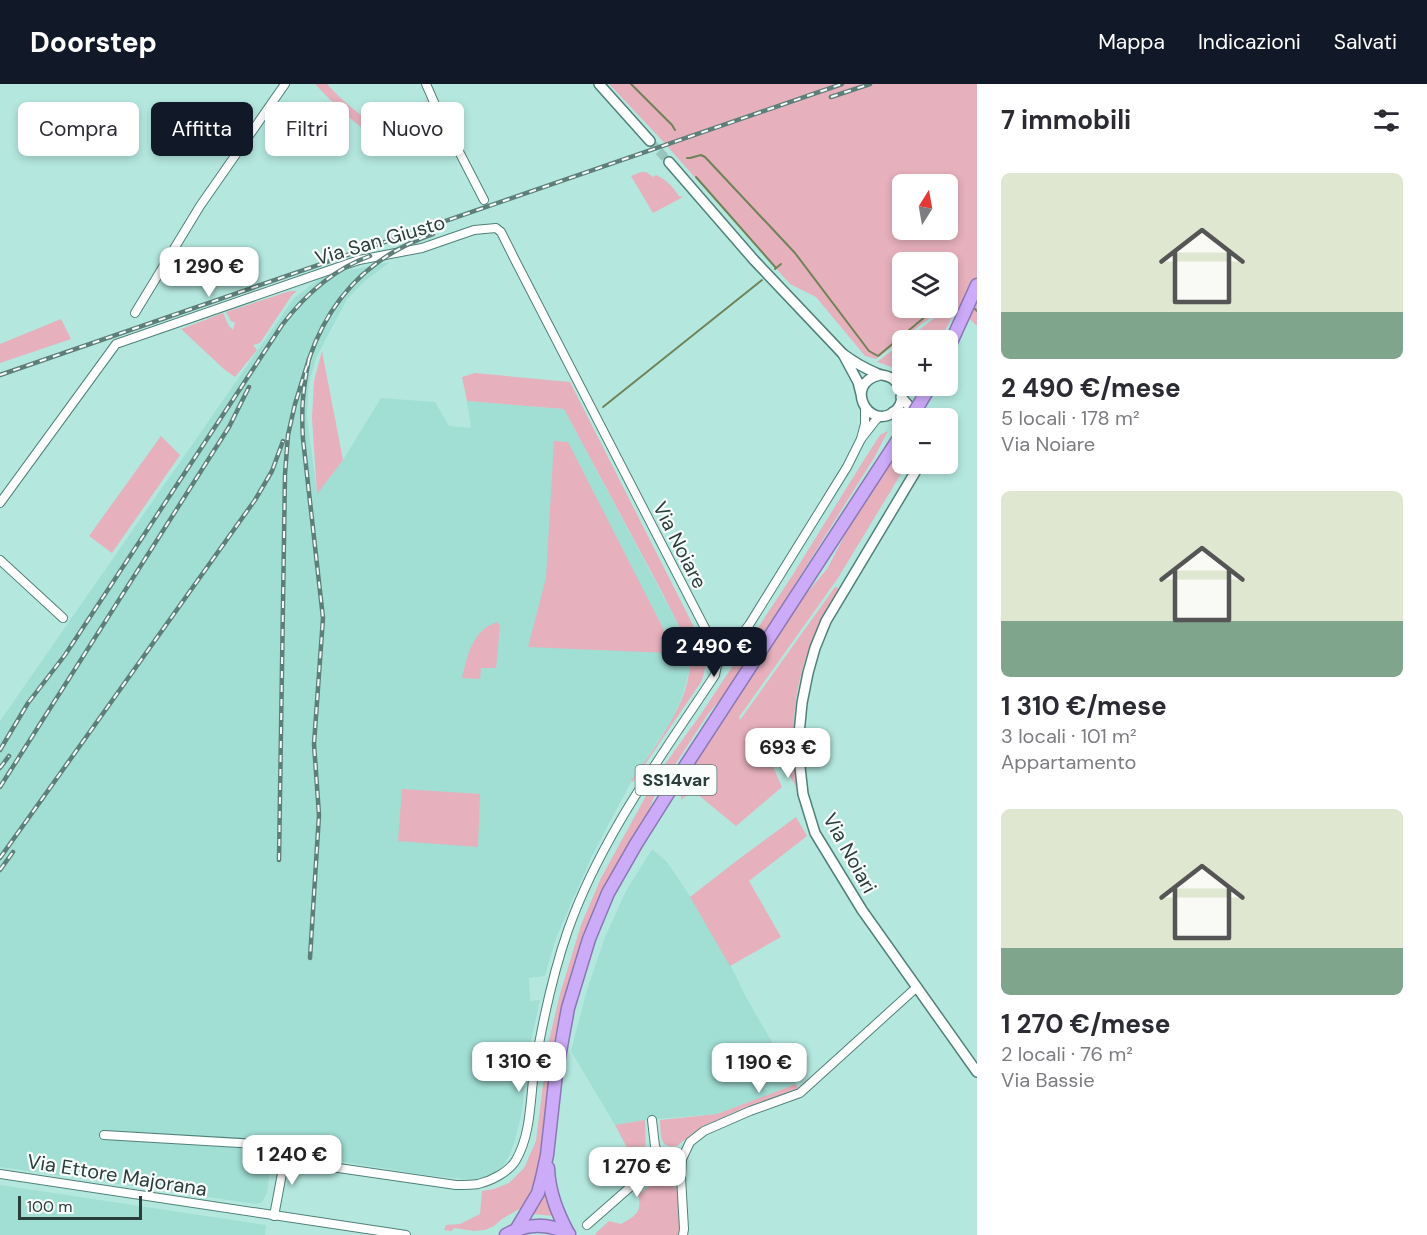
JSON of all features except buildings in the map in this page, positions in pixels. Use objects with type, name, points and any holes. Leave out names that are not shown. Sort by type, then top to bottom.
[{"type":"highway","points":[[957,330],[977,285]]},
{"type":"highway","name":"SS14var","points":[[511,1232],[538,1193],[547,1155],[556,1074],[568,1008],[589,939],[608,893],[677,779],[892,450]]},
{"type":"highway","name":"SS14var","points":[[547,1155],[548,1179],[552,1196],[569,1234]]},
{"type":"highway","name":"SS14var","points":[[511,1232],[529,1226],[542,1226],[556,1228],[569,1234]]},
{"type":"street","points":[[135,313],[200,206],[285,84]]},
{"type":"street","points":[[426,84],[484,200]]},
{"type":"street","points":[[599,84],[650,141]]},
{"type":"street","points":[[669,162],[754,260],[843,354],[862,367],[897,382],[901,397],[897,408]]},
{"type":"street","name":"Via San Giusto","points":[[0,503],[116,344],[358,260],[422,248],[474,230],[498,229]]},
{"type":"street","name":"Via Noiare","points":[[498,229],[706,630],[716,642]]},
{"type":"street","points":[[843,354],[858,382],[861,399],[866,408],[880,416],[892,412]]},
{"type":"street","points":[[861,394],[862,388],[869,379],[880,375]]},
{"type":"street","points":[[901,397],[909,408]]},
{"type":"street","points":[[861,439],[866,408]]},
{"type":"street","points":[[104,1135],[258,1144],[285,1156],[456,1185],[479,1184],[500,1175],[515,1162],[523,1143],[528,1121],[534,1071],[545,1014],[568,930],[594,868],[645,777],[715,675],[716,642],[728,646],[738,641],[847,467],[861,439],[880,416]]},
{"type":"street","name":"Via Noiari","points":[[914,474],[826,621],[815,648],[802,703],[799,734],[800,767],[803,794],[815,833],[862,910],[977,1072]]},
{"type":"street","points":[[0,560],[63,618]]},
{"type":"street","points":[[717,665],[721,662],[725,645]]},
{"type":"street","points":[[683,1235],[682,1159],[690,1142],[704,1131],[800,1093],[917,987]]},
{"type":"street","points":[[652,1120],[655,1146],[661,1160]]},
{"type":"street","points":[[274,1216],[285,1156]]},
{"type":"street","points":[[587,1225],[661,1160],[682,1159]]},
{"type":"street","name":"Via Ettore Majorana","points":[[0,1174],[406,1235]]},
{"type":"shaded area","points":[[315,84],[327,84],[346,102],[333,102]]},
{"type":"shaded area","points":[[609,84],[977,84],[977,326],[958,308],[958,252],[892,252],[892,318],[930,318],[914,330],[892,330],[892,347],[876,359],[865,356],[816,297],[790,284]]},
{"type":"shaded area","points":[[349,105],[361,114],[361,127],[349,117]]},
{"type":"shaded area","points":[[641,172],[660,177],[679,196],[683,197],[653,213],[631,176]]},
{"type":"shaded area","points":[[390,262],[366,280],[347,299],[316,358],[309,383],[307,416],[317,493],[343,460],[381,398],[435,402],[449,426],[471,428],[467,401],[564,409],[676,620],[689,655],[689,671],[674,717],[631,782],[592,856],[556,938],[545,976],[529,978],[530,1001],[540,1000],[528,1055],[522,1112],[510,1154],[504,1165],[495,1173],[474,1180],[272,1153],[267,1193],[262,1202],[256,1204],[0,1167],[0,721],[294,298],[317,280],[330,274]]},
{"type":"shaded area","points":[[290,291],[297,291],[260,343],[253,345],[257,350],[235,377],[181,329],[223,313],[233,330],[235,323],[231,321],[226,312]]},
{"type":"shaded area","points":[[935,318],[952,318],[945,330],[919,330]]},
{"type":"shaded area","points":[[61,319],[71,339],[0,363],[0,344]]},
{"type":"shaded area","points":[[892,350],[892,367],[877,362]]},
{"type":"shaded area","points":[[322,351],[343,460],[317,494],[312,418],[314,381]]},
{"type":"shaded area","points":[[475,373],[570,382],[698,635],[705,664],[701,682],[633,782],[631,781],[672,720],[680,703],[689,669],[684,638],[663,594],[564,409],[467,401],[462,377]]},
{"type":"shaded area","points":[[888,431],[874,458],[729,689],[708,714],[654,797],[647,815],[612,874],[590,920],[569,981],[559,1019],[551,1055],[539,1169],[527,1200],[521,1208],[485,1230],[454,1228],[452,1231],[444,1230],[446,1225],[460,1224],[480,1214],[482,1191],[509,1183],[524,1168],[536,1141],[548,1045],[560,994],[581,925],[601,878],[658,774],[701,714],[792,576],[880,435]]},
{"type":"shaded area","points":[[161,436],[180,455],[112,553],[89,536]]},
{"type":"shaded area","points":[[554,441],[568,442],[670,642],[669,653],[528,647],[546,578]]},
{"type":"shaded area","points":[[892,458],[892,474],[901,474],[838,578],[739,717],[740,720],[835,587],[839,588],[811,645],[800,679],[794,726],[797,789],[771,741],[763,744],[782,787],[736,826],[691,789],[681,800],[681,785],[800,601],[827,569],[848,529]]},
{"type":"shaded area","points":[[497,622],[500,626],[496,668],[481,668],[480,679],[462,678],[475,639],[485,628]]},
{"type":"shaded area","points":[[402,789],[480,794],[478,847],[398,841]]},
{"type":"shaded area","points":[[796,817],[807,836],[749,881],[781,937],[730,966],[690,897]]},
{"type":"shaded area","points":[[652,849],[667,862],[698,908],[796,1084],[717,1114],[615,1125],[571,1051],[587,990],[605,937],[626,891]]},
{"type":"shaded area","points":[[796,1084],[798,1087],[796,1090],[701,1127],[677,1146],[666,1145],[662,1139],[660,1120],[717,1114]]},
{"type":"shaded area","points":[[645,1120],[646,1162],[639,1170],[615,1125]]},
{"type":"shaded area","points":[[660,1178],[675,1185],[680,1210],[679,1235],[595,1234],[609,1221],[621,1224],[634,1216],[639,1210],[638,1195]]},
{"type":"shaded area","points":[[0,1185],[266,1225],[265,1235],[0,1235]]},
{"type":"shaded area","points":[[545,1186],[547,1201],[554,1216],[533,1214]]},
{"type":"waterway","points":[[631,84],[675,130]]},
{"type":"waterway","points":[[687,158],[701,155],[705,157],[795,253],[869,351],[878,356],[924,318]]},
{"type":"waterway","points":[[696,177],[776,268]]},
{"type":"waterway","points":[[775,269],[781,264]]},
{"type":"waterway","points":[[603,407],[762,280]]},
{"type":"tunnel","points":[[650,141],[669,162]]},
{"type":"railway","points":[[0,375],[842,84]]},
{"type":"railway","points":[[831,97],[870,84]]},
{"type":"railway","points":[[309,359],[329,316],[356,281],[372,266],[391,254],[433,234]]},
{"type":"railway","points":[[0,750],[28,703],[65,655],[282,325],[300,303],[321,284],[344,268],[370,256]]},
{"type":"railway","points":[[279,860],[285,474],[288,435],[309,359],[303,399],[303,439],[323,618],[314,744],[319,815],[310,958]]},
{"type":"railway","points":[[0,787],[229,427],[249,387]]},
{"type":"railway","points":[[0,858],[255,500],[272,471],[283,441]]},
{"type":"railway","points":[[0,768],[9,756]]},
{"type":"railway","points":[[0,870],[13,852]]}]
